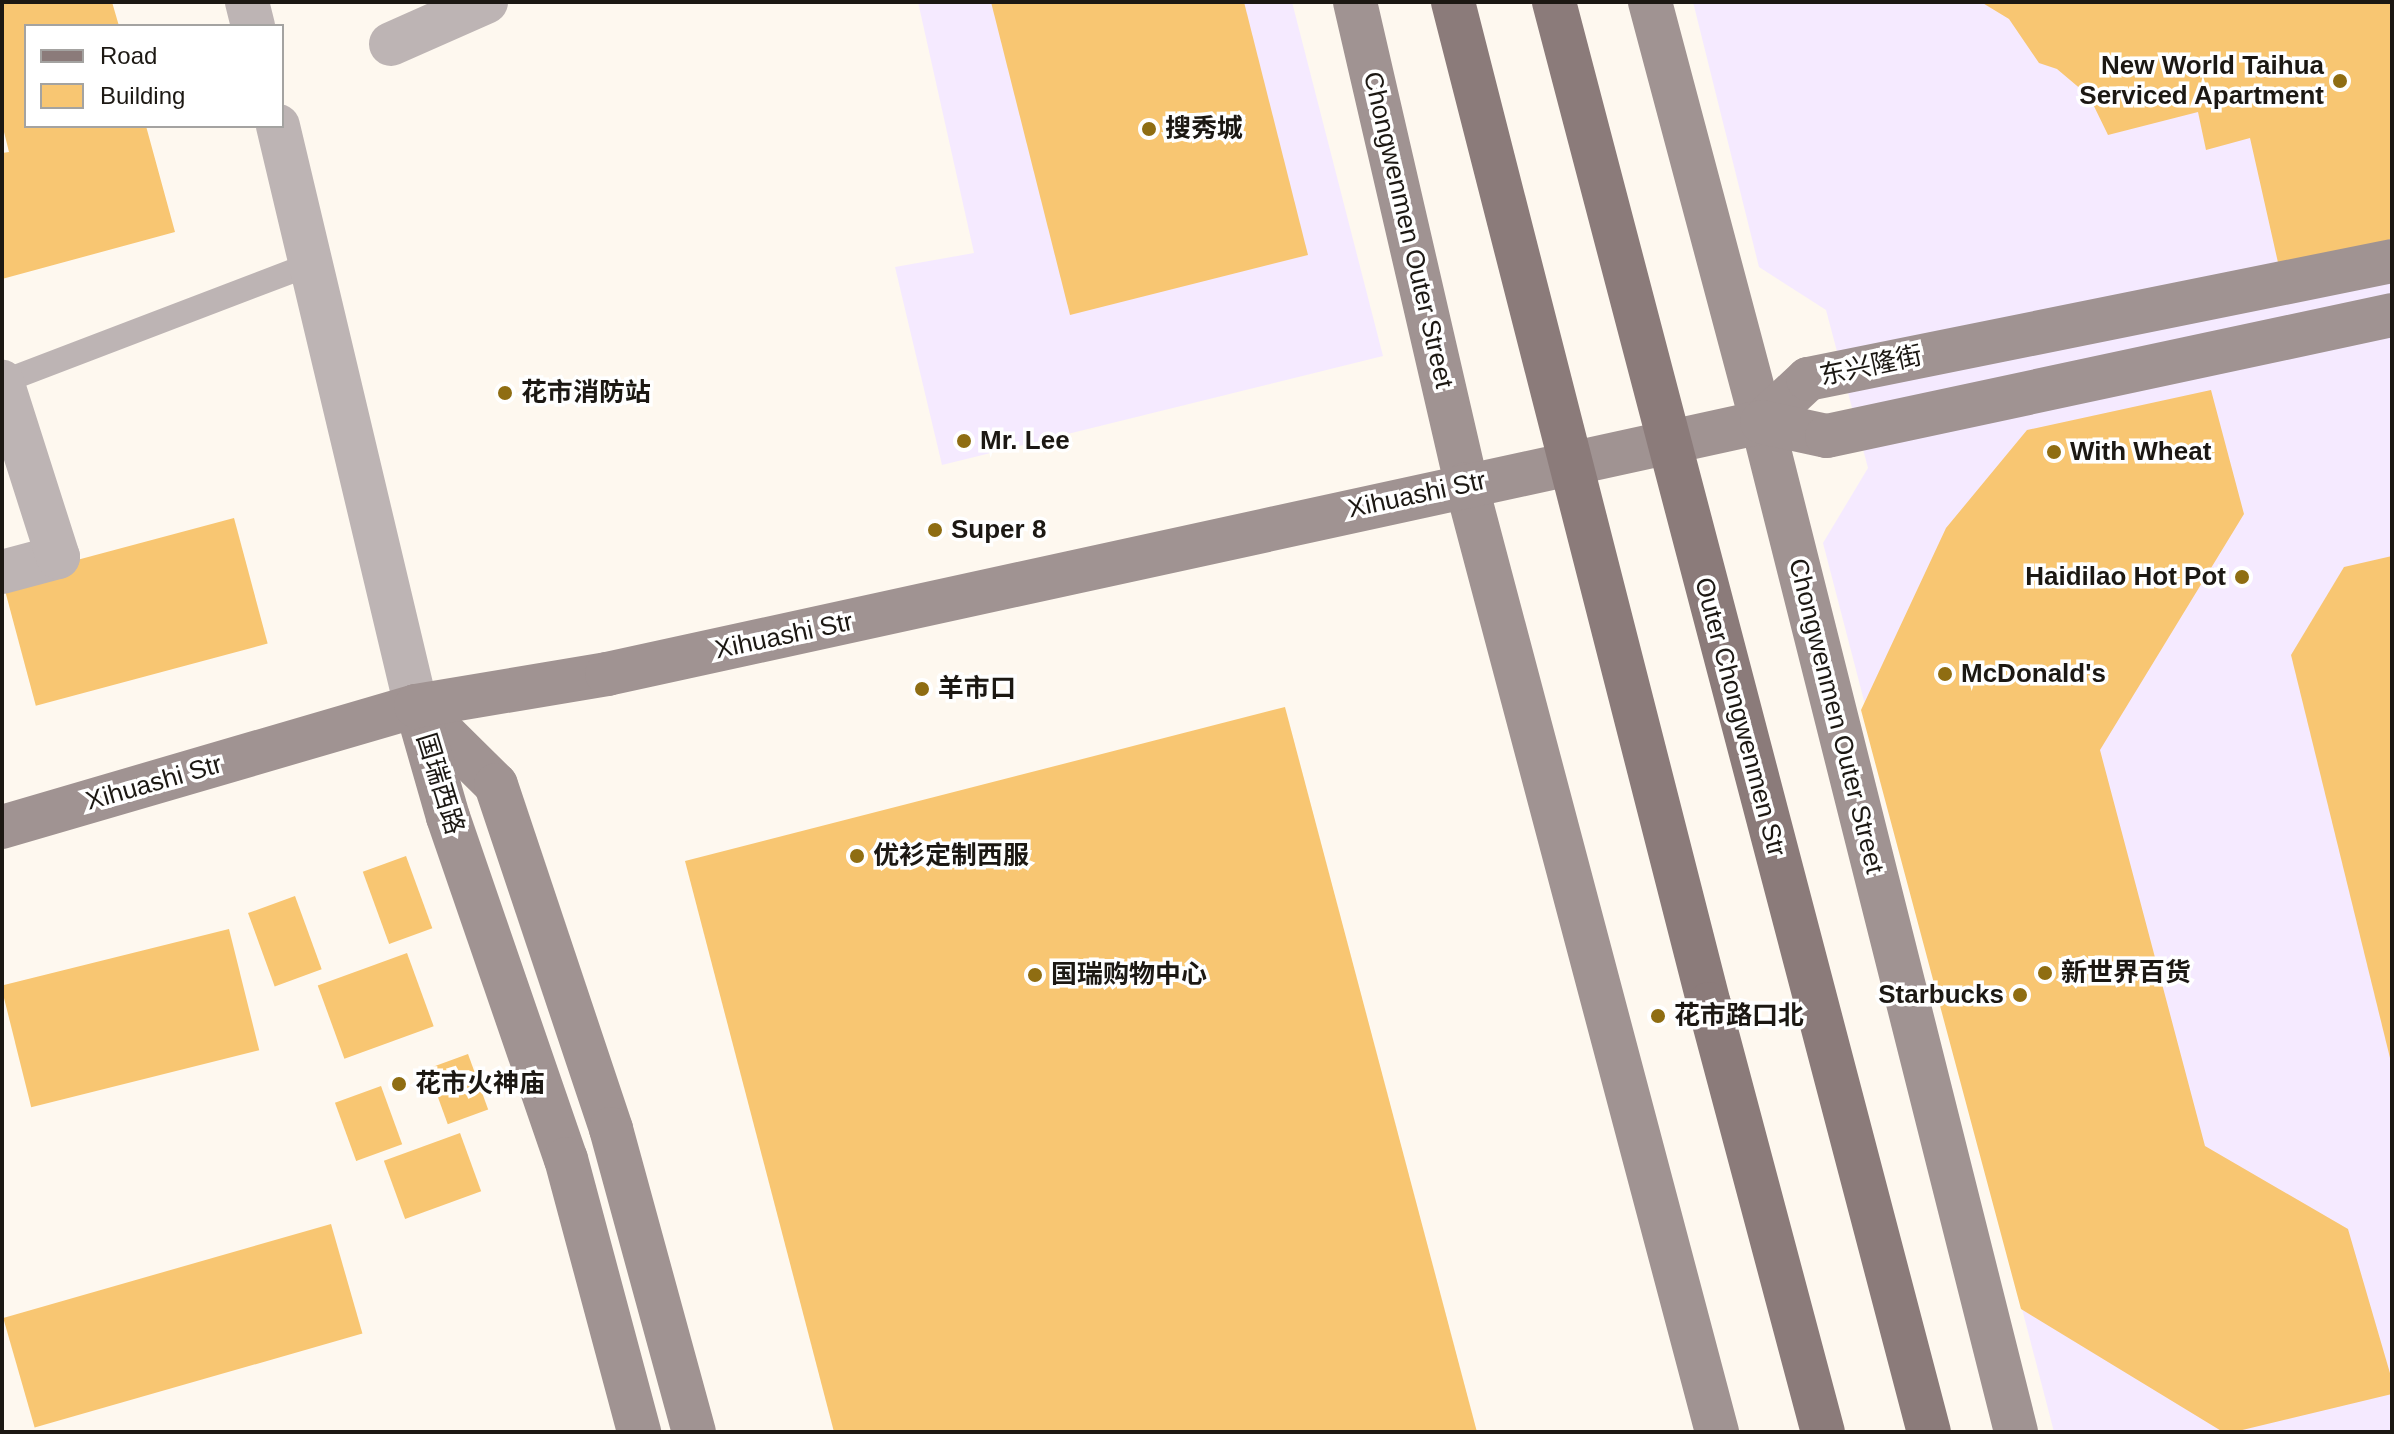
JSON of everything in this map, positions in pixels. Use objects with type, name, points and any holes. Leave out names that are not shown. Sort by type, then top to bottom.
[{"type":"main road","points":[[1453,2],[1701,973],[1823,1432]]},
{"type":"main road","name":"Outer Chongwenmen Str","points":[[1554,2],[1929,1432]]},
{"type":"street","points":[[247,2],[252,24]]},
{"type":"street","points":[[391,44],[486,2]]},
{"type":"street","name":"Chongwenmen Outer Street","points":[[1355,2],[1466,484],[1717,1432]]},
{"type":"street","name":"Chongwenmen Outer Street","points":[[1650,2],[1762,422],[2016,1432]]},
{"type":"street","points":[[278,128],[416,706]]},
{"type":"street","name":"东兴隆街","points":[[1762,422],[1808,379],[2392,261]]},
{"type":"street","points":[[1762,422],[1827,436],[2392,315]]},
{"type":"street","points":[[2,382],[58,557],[2,572]]},
{"type":"street","name":"Xihuashi Str","points":[[2,827],[416,706],[607,674],[1466,484],[1762,422]]},
{"type":"street","name":"国瑞西路","points":[[416,706],[448,817],[566,1159],[639,1432]]},
{"type":"street","name":"国瑞西路","points":[[416,706],[496,785],[611,1129],[694,1432]]},
{"type":"lane","points":[[2,382],[311,264]]},
{"type":"shaded area","name":"搜秀城","points":[[918,2],[1292,2],[1383,356],[942,465],[895,267],[974,253]]},
{"type":"shaded area","name":"新世界百货","points":[[1693,2],[2392,2],[2392,1432],[2054,1432],[1823,543],[1868,468],[1826,310],[1759,267]]},
{"type":"building","points":[[2,2],[112,2],[118,24],[24,24],[24,128],[147,128],[175,232],[2,279],[2,153],[9,152],[2,124]]},
{"type":"building","name":"搜秀城","points":[[991,2],[1244,2],[1308,255],[1070,315]]},
{"type":"building","points":[[1981,2],[2392,2],[2392,239],[2279,267],[2250,138],[2206,150],[2198,112],[2108,135],[2089,96],[2057,69],[2039,63],[2009,19]]},
{"type":"building","name":"新世界百货","points":[[2211,390],[2244,514],[2100,750],[2205,1146],[2348,1229],[2392,1380],[2392,1394],[2234,1432],[2223,1432],[2021,1309],[1861,710],[1946,528],[2027,430]]},
{"type":"building","points":[[234,518],[268,644],[36,706],[2,580]]},
{"type":"building","points":[[2392,556],[2391,1062],[2291,655],[2344,567]]},
{"type":"building","name":"国瑞购物中心","points":[[1285,707],[1477,1432],[834,1432],[685,861]]},
{"type":"building","points":[[406,856],[432,928],[389,944],[363,872]]},
{"type":"building","points":[[295,896],[322,969],[275,986],[248,913]]},
{"type":"building","points":[[229,929],[259,1050],[31,1107],[2,986]]},
{"type":"building","points":[[407,953],[434,1026],[344,1059],[318,985]]},
{"type":"building","points":[[468,1054],[488,1109],[448,1124],[428,1069]]},
{"type":"building","points":[[381,1086],[402,1144],[356,1161],[335,1103]]},
{"type":"building","points":[[460,1133],[481,1191],[405,1219],[384,1161]]},
{"type":"building","points":[[331,1224],[362,1334],[35,1428],[3,1318]]},
{"type":"place","name":"New World Taihua Serviced Apartment","points":[[2340,81]]},
{"type":"place","name":"搜秀城","points":[[1149,129]]},
{"type":"place","name":"花市消防站","points":[[505,393]]},
{"type":"place","name":"Mr. Lee","points":[[964,441]]},
{"type":"place","name":"With Wheat","points":[[2054,452]]},
{"type":"place","name":"Super 8","points":[[935,530]]},
{"type":"place","name":"Haidilao Hot Pot","points":[[2242,577]]},
{"type":"place","name":"McDonald's","points":[[1945,674]]},
{"type":"place","name":"羊市口","points":[[922,689]]},
{"type":"place","name":"优衫定制西服","points":[[857,856]]},
{"type":"place","name":"新世界百货","points":[[2045,973]]},
{"type":"place","name":"国瑞购物中心","points":[[1035,975]]},
{"type":"place","name":"Starbucks","points":[[2020,995]]},
{"type":"place","name":"花市路口北","points":[[1658,1016]]},
{"type":"place","name":"花市火神庙","points":[[399,1084]]}]
